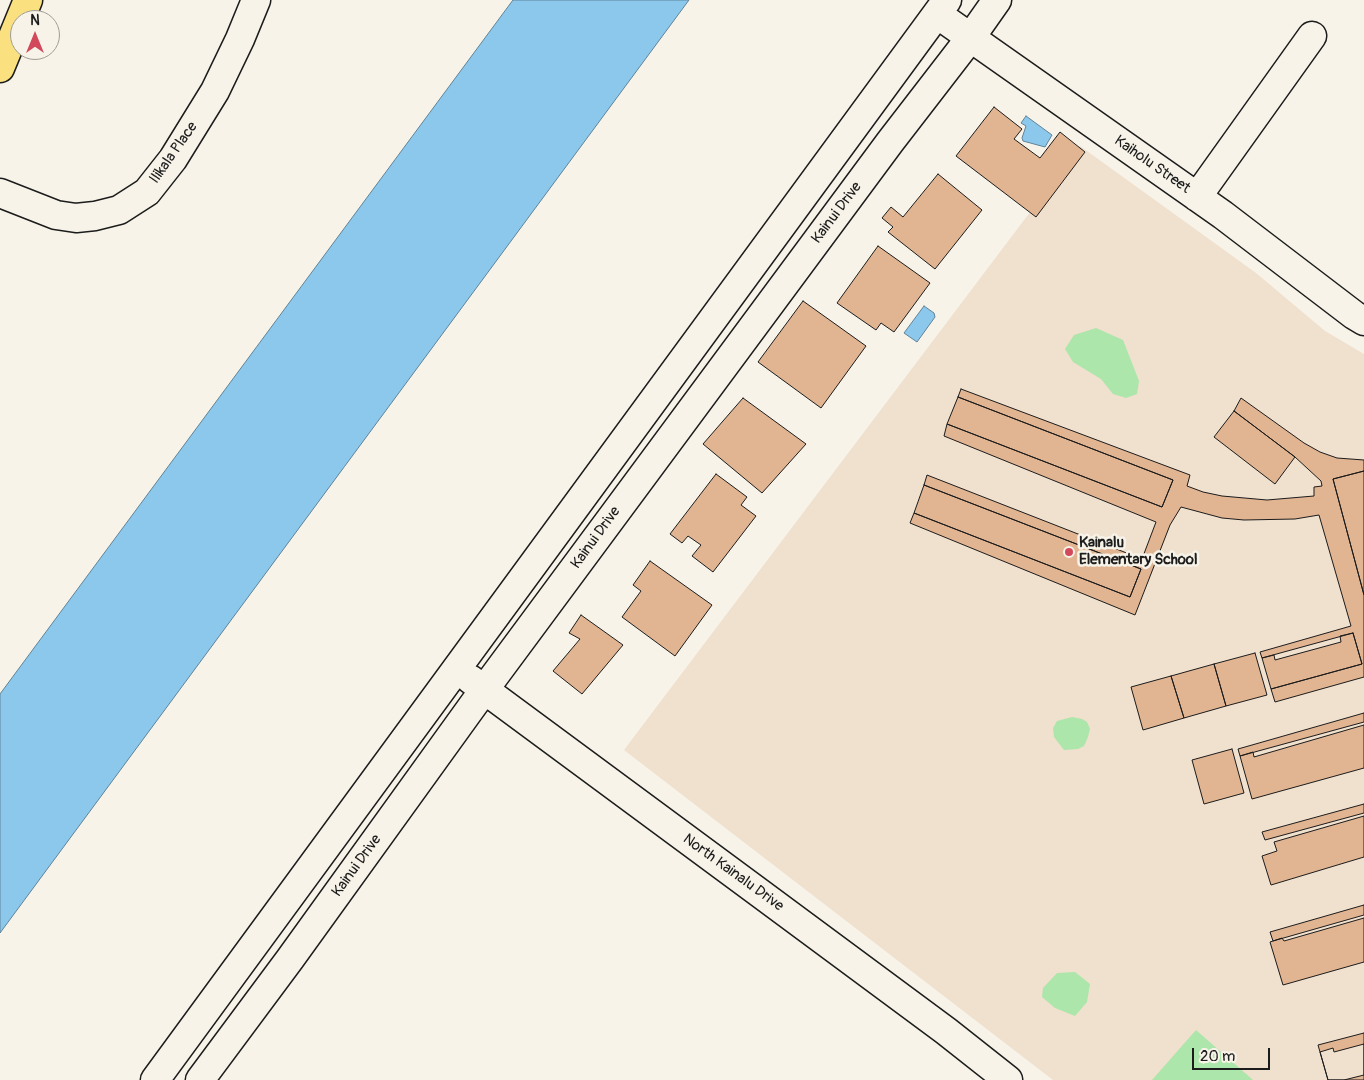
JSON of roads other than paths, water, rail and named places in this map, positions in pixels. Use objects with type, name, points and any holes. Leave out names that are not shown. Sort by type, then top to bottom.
[{"type":"main road","points":[[0,68],[28,0]]},
{"type":"street","name":"Ilikala Place","points":[[0,193],[56,215],[76,218],[96,216],[119,210],[147,192],[173,159],[215,91],[240,40],[256,0]]},
{"type":"street","name":"Kainui Drive","points":[[200,1080],[296,951],[484,690],[997,0]]},
{"type":"street","name":"Kaiholu Street","points":[[942,7],[971,37],[1197,197],[1364,321]]},
{"type":"street","points":[[155,1080],[942,7]]},
{"type":"street","points":[[1197,197],[1312,36]]},
{"type":"street","name":"North Kainalu Drive","points":[[457,670],[946,1031],[1008,1080]]},
{"type":"water","points":[[513,0],[689,0],[0,933],[0,694]]},
{"type":"water","points":[[1026,116],[1052,135],[1045,147],[1023,141],[1022,138],[1026,126],[1021,123]]},
{"type":"water","points":[[924,306],[934,313],[935,317],[917,342],[904,333]]},
{"type":"place","name":"Kainalu Elementary School","points":[[1069,552]]}]
